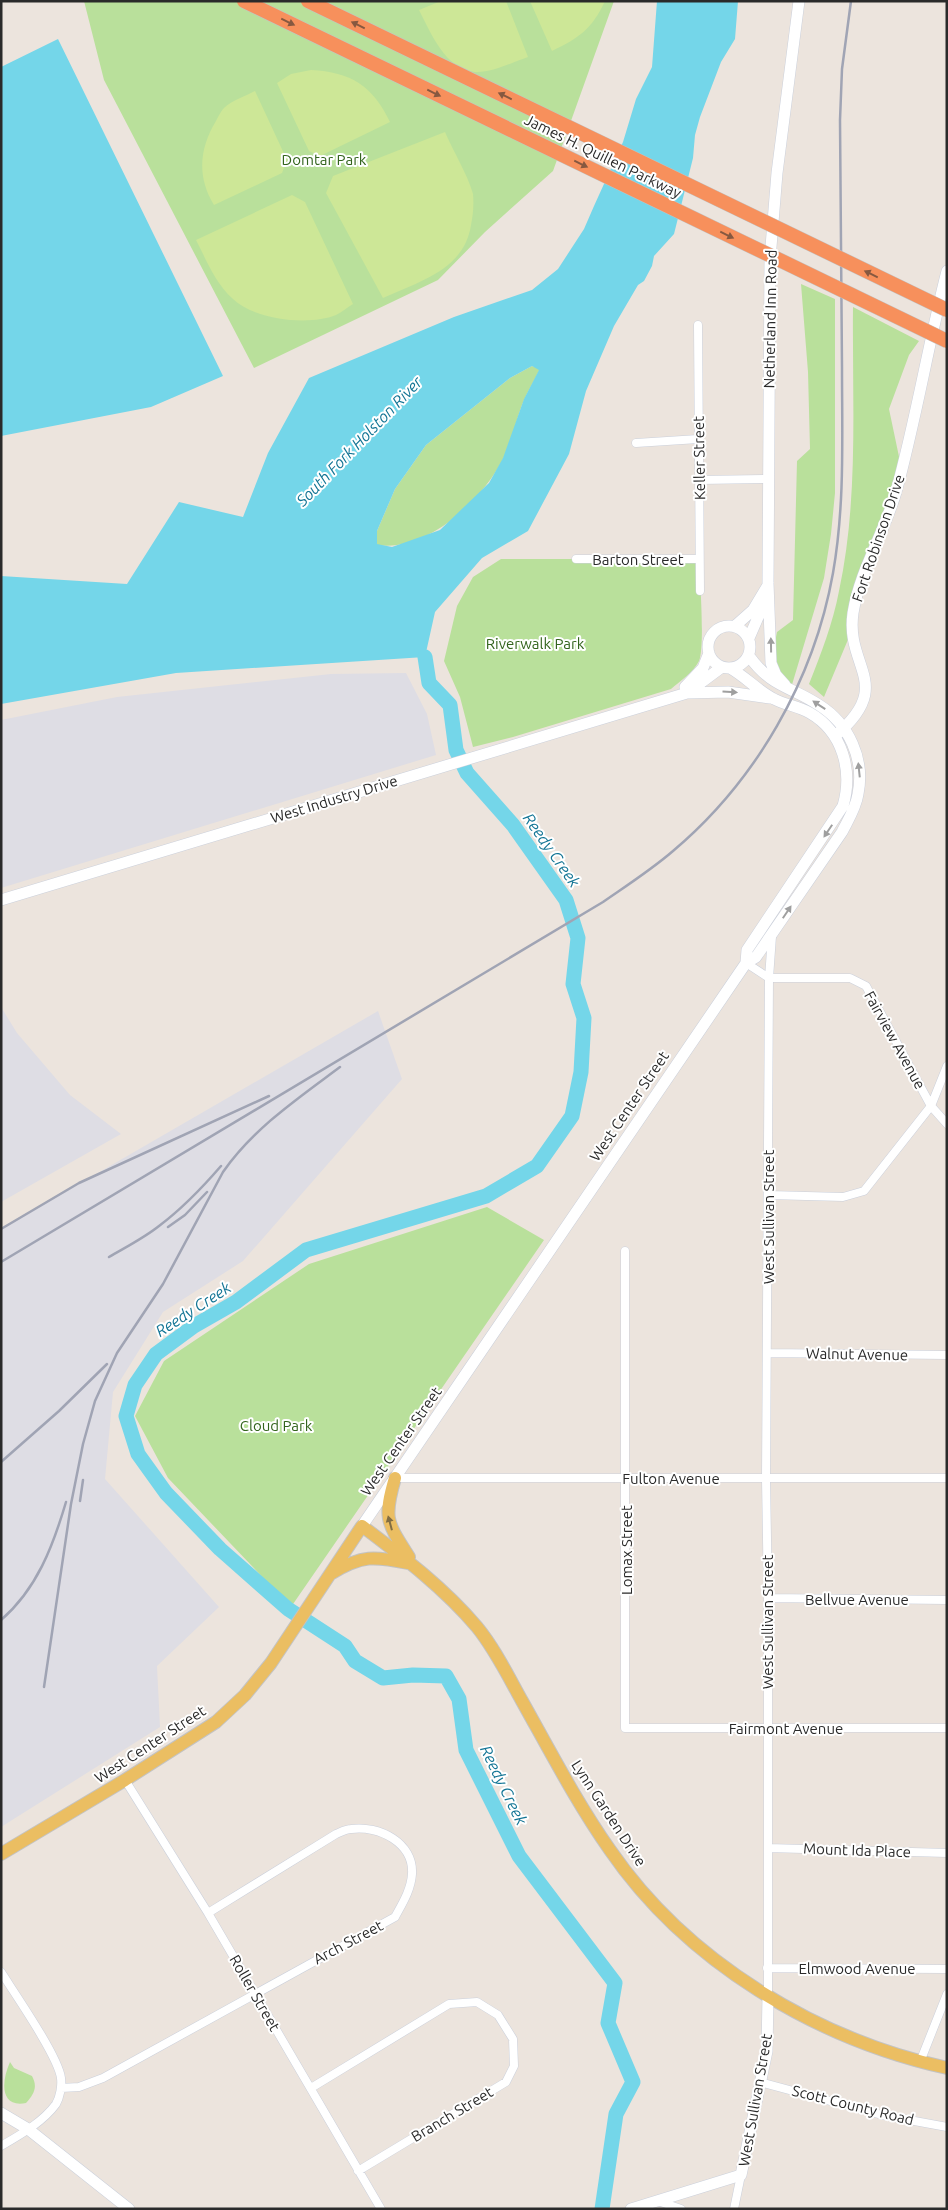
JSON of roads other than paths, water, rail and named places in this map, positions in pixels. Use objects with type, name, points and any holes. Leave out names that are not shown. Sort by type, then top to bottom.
[{"type":"highway","name":"James H. Quillen Parkway","points":[[244,1],[947,341]]},
{"type":"highway","name":"James H. Quillen Parkway","points":[[308,1],[947,310]]},
{"type":"highway","points":[[901,288],[947,303]]},
{"type":"highway","points":[[926,331],[947,346]]},
{"type":"main road","name":"Netherland Inn Road","points":[[748,638],[769,588],[770,259],[777,172],[798,1]]},
{"type":"main road","name":"Fort Robinson Drive","points":[[835,736],[844,728],[864,698],[867,684],[852,630],[859,588],[895,494],[947,271]]},
{"type":"main road","name":"Netherland Inn Road","points":[[735,626],[753,610],[769,588]]},
{"type":"main road","points":[[769,588],[771,663],[776,675],[788,688]]},
{"type":"main road","points":[[725,626],[735,626],[743,630],[748,638],[751,648],[749,656],[744,662],[726,668],[715,663],[709,652],[709,642],[712,634],[725,626]]},
{"type":"main road","name":"West Industry Drive","points":[[668,699],[684,688],[703,668],[709,652]]},
{"type":"main road","name":"West Center Street","points":[[1,1854],[126,1780],[216,1722],[245,1694],[271,1663],[362,1526],[746,963],[756,957],[842,832],[858,794],[860,773],[854,746],[844,728],[820,705],[772,681],[763,674],[749,656]]},
{"type":"main road","name":"West Center Street","points":[[726,668],[772,698],[810,713],[820,720],[835,736],[847,769],[846,796],[842,806],[747,950],[746,963]]},
{"type":"main road","name":"West Industry Drive","points":[[1,900],[688,693],[726,668]]},
{"type":"main road","points":[[688,693],[728,692],[772,698]]},
{"type":"main road","points":[[395,1478],[388,1502],[389,1524],[413,1564]]},
{"type":"main road","name":"Lynn Garden Drive","points":[[362,1526],[413,1564],[444,1591],[478,1628],[504,1669],[590,1819],[635,1882],[697,1943],[730,1971],[810,2021],[852,2039],[920,2062],[947,2068]]},
{"type":"main road","points":[[329,1575],[349,1562],[371,1557],[413,1564]]},
{"type":"main road","name":"West Sullivan Street","points":[[631,2209],[741,2175],[767,2051],[768,1996]]},
{"type":"main road","points":[[1,2113],[28,2130],[129,2209]]},
{"type":"street","name":"Keller Street","points":[[698,325],[700,590]]},
{"type":"street","points":[[636,443],[698,439]]},
{"type":"street","points":[[699,480],[768,479]]},
{"type":"street","name":"Barton Street","points":[[576,558],[699,559]]},
{"type":"street","name":"West Sullivan Street","points":[[768,1996],[768,1598],[766,1478],[769,978],[772,934]]},
{"type":"street","points":[[746,963],[769,978]]},
{"type":"street","name":"Fairview Avenue","points":[[769,978],[850,978],[866,986],[931,1106],[947,1124]]},
{"type":"street","points":[[769,1195],[843,1197],[864,1191],[931,1106],[947,1066]]},
{"type":"street","name":"Lomax Street","points":[[625,1251],[625,1728]]},
{"type":"street","name":"Walnut Avenue","points":[[768,1353],[947,1355]]},
{"type":"street","name":"Fulton Avenue","points":[[395,1478],[947,1478]]},
{"type":"street","name":"Bellvue Avenue","points":[[768,1598],[947,1600]]},
{"type":"street","name":"Fairmont Avenue","points":[[625,1728],[947,1728]]},
{"type":"street","name":"Roller Street","points":[[126,1780],[208,1914],[381,2209]]},
{"type":"street","name":"Arch Street","points":[[61,2088],[90,2084],[395,1917],[410,1887],[412,1873],[410,1855],[393,1837],[352,1828],[336,1834],[208,1914]]},
{"type":"street","name":"Mount Ida Place","points":[[768,1848],[947,1853]]},
{"type":"street","name":"Elmwood Avenue","points":[[767,1968],[947,1968]]},
{"type":"street","points":[[1,1972],[56,2062],[61,2077],[61,2088],[56,2103],[28,2130],[1,2146]]},
{"type":"street","points":[[920,2062],[947,1994]]},
{"type":"street","name":"Branch Street","points":[[311,2088],[449,2004],[477,2002],[498,2015],[508,2028],[513,2040],[514,2066],[506,2082],[358,2171]]},
{"type":"street","name":"Scott County Road","points":[[760,2082],[882,2115],[947,2127]]},
{"type":"street","points":[[734,2209],[741,2175]]},
{"type":"street","points":[[658,2201],[681,2209]]},
{"type":"water","name":"South Fork Holston River","points":[[657,1],[738,1],[735,39],[721,62],[700,117],[695,135],[693,158],[674,234],[654,256],[652,266],[644,281],[638,285],[614,326],[586,391],[569,454],[528,531],[482,558],[435,612],[425,657],[176,673],[1,704],[1,576],[127,584],[179,502],[243,517],[268,453],[309,378],[454,317],[532,290],[558,269],[584,229],[623,142],[636,99],[652,67]],"holes":[[[532,366],[539,370],[524,399],[503,458],[489,483],[440,530],[392,547],[377,544],[377,531],[395,489],[426,445],[510,378]]]},
{"type":"water","points":[[58,39],[223,376],[151,407],[1,436],[1,67]]},
{"type":"waterway","name":"Reedy Creek","points":[[425,657],[429,683],[450,705],[456,750],[467,773],[513,825],[566,900],[578,938],[573,984],[584,1018],[581,1072],[572,1116],[537,1166],[486,1196],[306,1250],[236,1302],[194,1326],[156,1354],[135,1385],[126,1416],[138,1454],[166,1493],[220,1549],[288,1609],[345,1646],[355,1661],[383,1678],[413,1675],[446,1676],[459,1699],[466,1750],[519,1856],[615,1983],[608,2023],[633,2082],[616,2114],[602,2209]]},
{"type":"railway","points":[[1,1262],[603,902],[665,858],[703,823],[730,793],[755,760],[777,726],[796,690],[812,652],[824,613],[837,547],[842,445],[840,120],[842,69],[851,1]]},
{"type":"railway","points":[[44,1687],[71,1504],[83,1444],[95,1401],[117,1353],[163,1284],[223,1172],[235,1156],[277,1115],[340,1067]]},
{"type":"railway","points":[[1,1229],[79,1183],[269,1096]]},
{"type":"railway","points":[[109,1257],[168,1219],[192,1198],[221,1166]]},
{"type":"railway","points":[[168,1227],[185,1215],[207,1192]]},
{"type":"railway","points":[[1,1462],[59,1411],[107,1364]]},
{"type":"railway","points":[[80,1501],[83,1480]]},
{"type":"railway","points":[[1,1620],[14,1608],[34,1581],[49,1550],[66,1502]]},
{"type":"park label","name":"Domtar Park","points":[[324,159]]},
{"type":"park label","name":"Riverwalk Park","points":[[535,643]]},
{"type":"park label","name":"Cloud Park","points":[[276,1425]]}]
